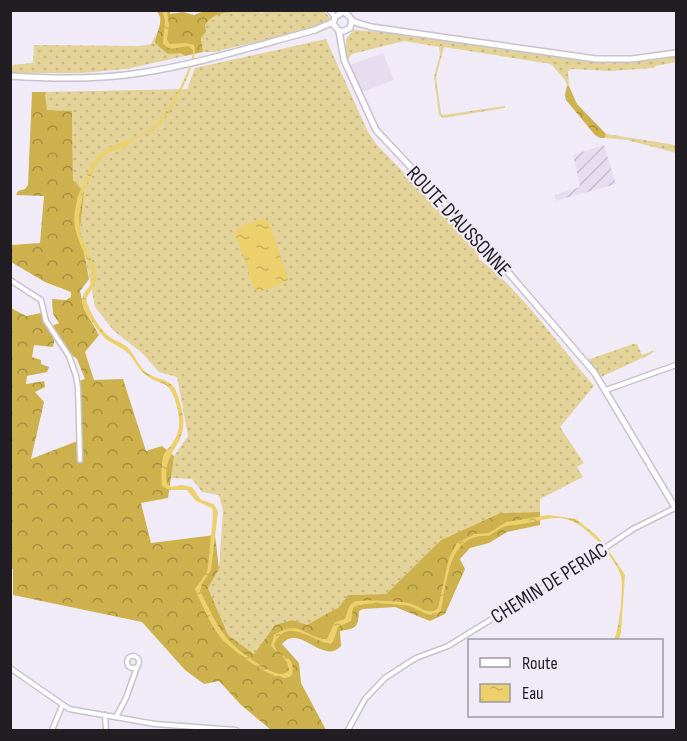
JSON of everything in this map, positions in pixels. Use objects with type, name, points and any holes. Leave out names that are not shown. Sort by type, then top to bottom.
[{"type":"main road","points":[[315,30],[339,14],[371,27],[596,59],[632,59],[676,53]]},
{"type":"main road","name":"ROUTE D'AUSSONNE","points":[[339,14],[337,30],[342,52],[350,76],[376,130],[495,257],[598,378],[676,508]]},
{"type":"main road","points":[[342,52],[352,20]]},
{"type":"main road","points":[[10,76],[89,78],[139,73],[315,30],[371,27]]},
{"type":"street","points":[[329,10],[339,14]]},
{"type":"street","points":[[10,280],[41,300],[46,321],[69,356],[78,388],[80,460]]},
{"type":"street","points":[[606,390],[676,364]]},
{"type":"street","name":"CHEMIN DE PERIAC","points":[[348,730],[365,699],[386,678],[416,658],[448,646],[633,530],[676,508]]},
{"type":"street","points":[[116,717],[137,667]]},
{"type":"street","points":[[10,668],[69,709],[155,724],[236,730]]},
{"type":"street","points":[[52,730],[62,706]]},
{"type":"street","points":[[105,715],[106,730]]},
{"type":"shaded area","points":[[256,10],[261,13],[269,10],[324,11],[331,19],[318,27],[214,52],[203,52],[201,38],[206,32],[205,25],[210,19],[222,13]]},
{"type":"shaded area","points":[[354,30],[395,33],[590,62],[627,62],[676,56],[676,62],[654,68],[610,71],[572,69],[568,71],[569,86],[567,86],[565,80],[551,64],[444,47],[436,77],[443,115],[505,106],[505,108],[443,118],[439,115],[434,77],[440,54],[439,47],[404,41],[352,54],[346,62],[346,39]]},
{"type":"shaded area","points":[[156,34],[155,43],[185,56],[126,69],[82,73],[11,73],[10,65],[33,63],[34,45],[140,46],[151,44]]},
{"type":"shaded area","points":[[326,39],[367,130],[376,144],[477,248],[479,259],[524,302],[594,386],[560,427],[584,463],[577,467],[583,477],[540,499],[540,512],[500,513],[441,540],[386,594],[348,595],[339,607],[306,626],[292,620],[275,625],[254,654],[228,635],[208,588],[219,569],[223,511],[219,495],[202,492],[192,479],[170,478],[174,456],[188,436],[177,377],[159,372],[142,353],[114,331],[95,307],[80,230],[84,192],[73,181],[72,111],[47,110],[45,92],[187,89],[195,68]]},
{"type":"shaded area","points":[[383,53],[394,80],[360,93],[347,66]]},
{"type":"shaded area","points":[[606,134],[676,145],[676,153],[627,140],[605,138]]},
{"type":"shaded area","points":[[604,145],[616,184],[555,201],[555,195],[580,187],[573,155]]},
{"type":"shaded area","points":[[637,344],[642,355],[655,350],[601,377],[587,360]]},
{"type":"green space","points":[[156,11],[170,11],[170,14],[183,12],[194,15],[204,11],[253,11],[226,12],[210,19],[205,25],[206,32],[201,38],[203,52],[185,56],[180,53],[168,54],[155,43],[160,21]]},
{"type":"green space","points":[[567,86],[577,104],[606,134],[605,138],[595,135],[566,100]]},
{"type":"green space","points":[[32,92],[45,92],[47,110],[72,111],[73,180],[84,192],[80,230],[89,279],[80,291],[84,309],[99,335],[85,352],[94,380],[123,379],[146,451],[162,446],[174,456],[168,498],[141,503],[151,543],[215,535],[219,569],[208,588],[228,635],[254,654],[275,625],[292,620],[307,625],[339,607],[348,595],[386,594],[441,540],[500,513],[540,512],[540,525],[507,532],[489,543],[470,548],[460,559],[465,569],[445,614],[430,621],[395,607],[363,609],[359,611],[356,626],[340,631],[341,646],[334,651],[319,649],[296,638],[289,639],[282,644],[299,663],[301,683],[326,730],[271,730],[241,705],[219,681],[204,684],[185,670],[142,622],[13,595],[13,569],[11,568],[11,308],[26,316],[41,313],[55,338],[53,347],[34,345],[32,357],[41,360],[41,364],[49,367],[47,372],[27,376],[26,384],[44,381],[45,387],[35,392],[44,402],[31,459],[80,440],[79,381],[85,379],[77,359],[69,353],[52,326],[59,323],[53,314],[52,299],[66,300],[71,297],[71,292],[45,282],[11,262],[11,245],[40,243],[44,196],[16,195],[28,185]]},
{"type":"water","points":[[162,11],[167,11],[169,44],[194,45],[193,62],[177,99],[164,119],[156,128],[134,140],[128,146],[105,154],[84,189],[79,216],[80,233],[95,268],[97,279],[86,299],[94,318],[107,335],[127,347],[146,372],[167,381],[176,391],[182,409],[183,424],[181,435],[167,466],[167,484],[171,487],[181,485],[192,487],[201,500],[214,504],[218,512],[211,570],[200,591],[222,632],[243,653],[275,673],[281,674],[289,670],[287,662],[278,653],[288,658],[292,664],[292,675],[285,678],[275,676],[249,661],[217,633],[195,589],[207,572],[212,508],[196,501],[187,490],[169,490],[162,486],[163,457],[179,430],[179,415],[175,400],[166,385],[146,375],[129,354],[103,337],[83,306],[82,299],[93,276],[75,229],[74,220],[78,197],[98,156],[110,147],[150,129],[171,104],[189,69],[193,50],[188,46],[170,49],[163,44],[165,20]]},
{"type":"water","points":[[264,218],[269,222],[288,279],[284,283],[259,292],[254,288],[235,232],[240,227]]},
{"type":"water","points":[[549,515],[576,519],[596,535],[625,575],[621,632],[619,639],[614,639],[618,628],[622,581],[618,569],[600,544],[584,528],[569,520],[548,519],[504,527],[489,536],[475,537],[465,542],[452,561],[441,610],[436,615],[404,605],[363,604],[353,608],[351,621],[338,627],[333,642],[330,644],[300,632],[286,632],[279,636],[274,644],[278,653],[271,646],[274,635],[290,628],[327,639],[335,622],[345,619],[350,605],[354,602],[401,602],[427,611],[434,611],[438,608],[449,558],[457,543],[475,534],[489,533],[506,522]]}]
